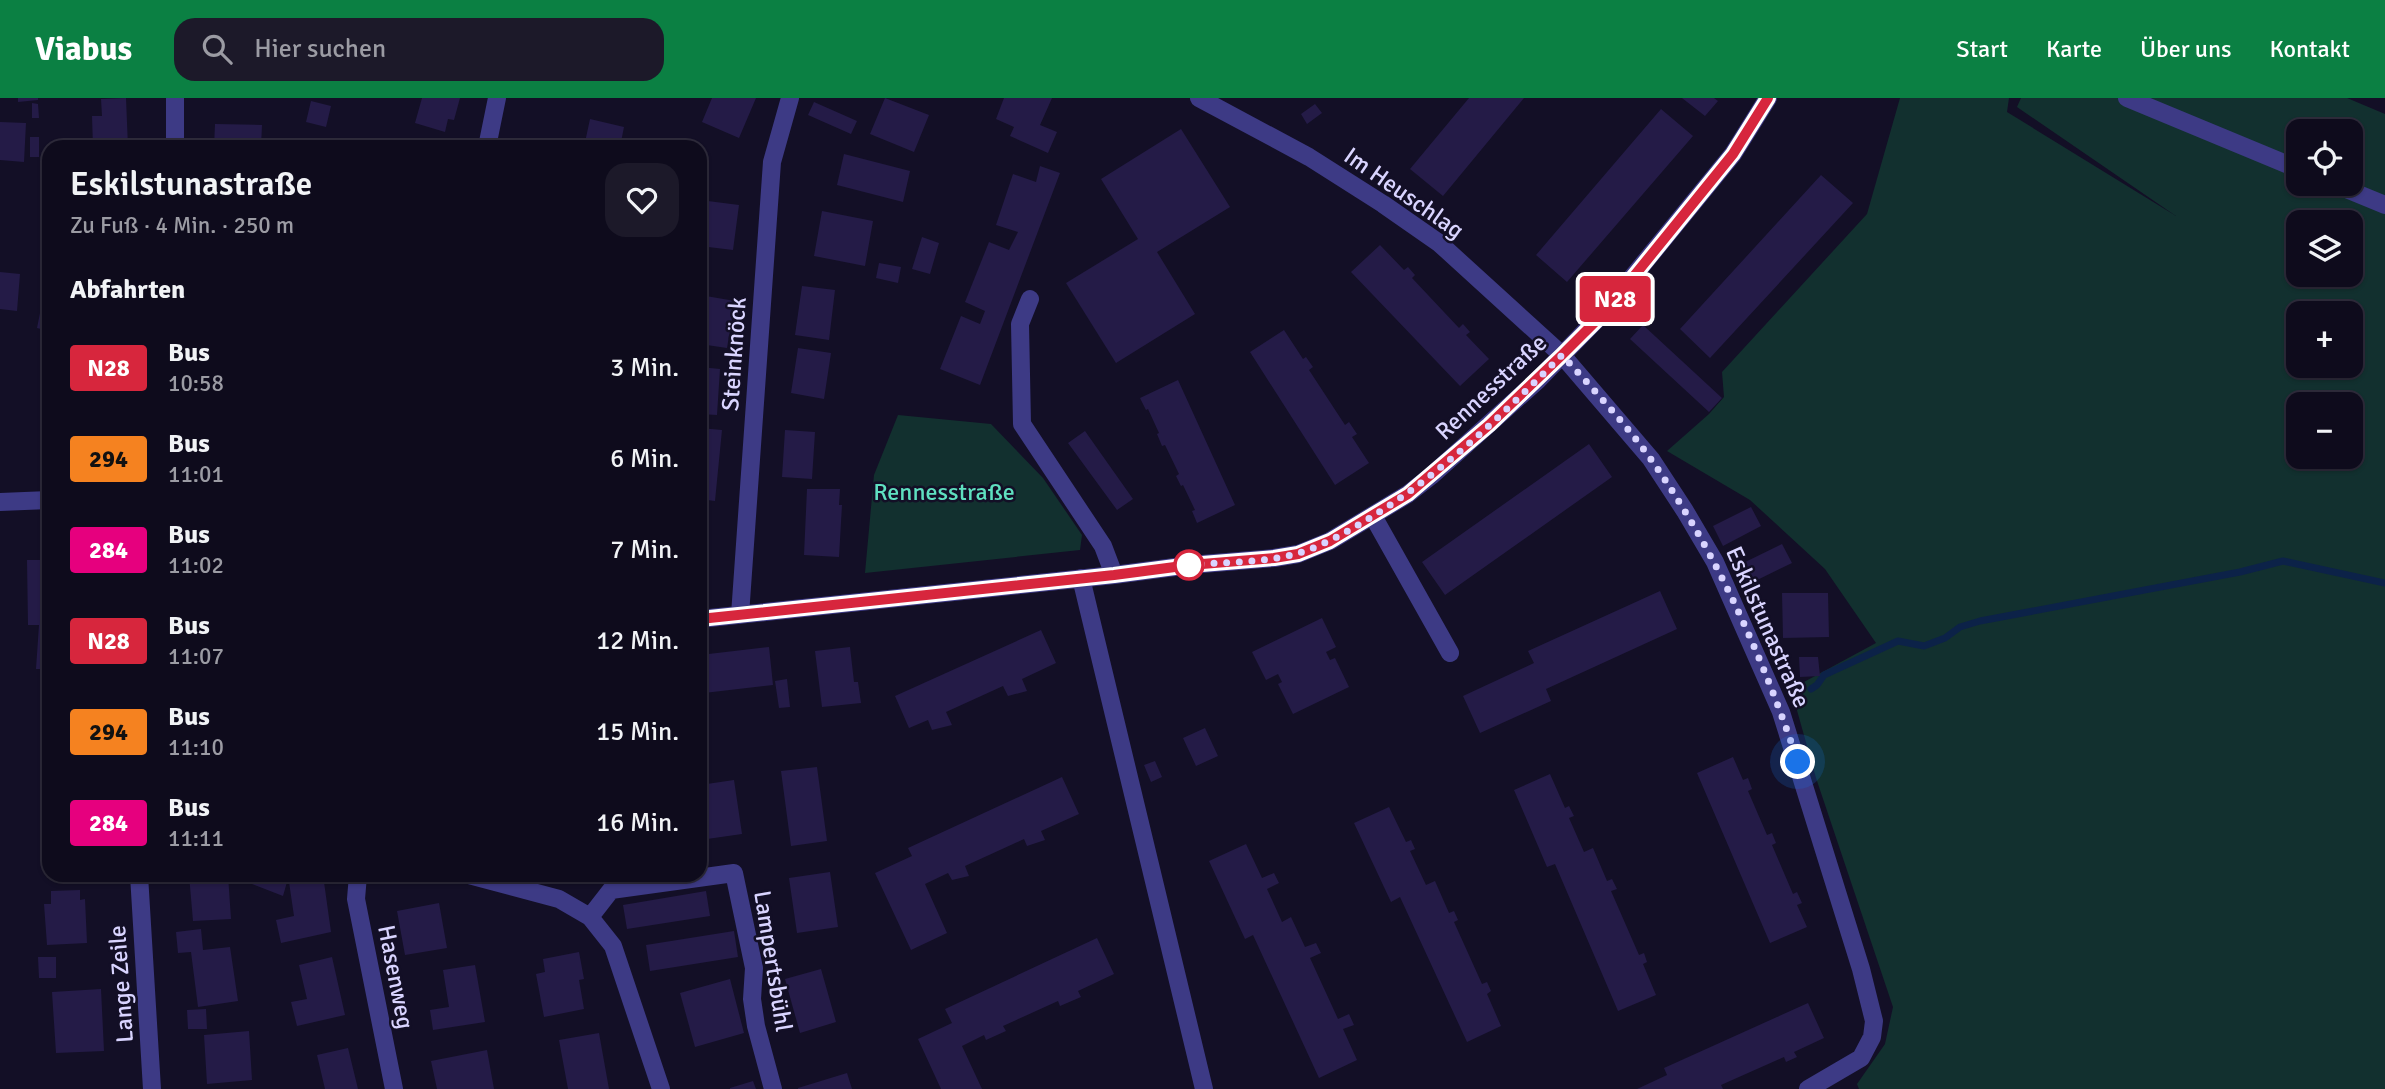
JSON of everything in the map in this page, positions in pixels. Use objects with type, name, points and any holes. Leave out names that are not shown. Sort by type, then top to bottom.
[{"type":"street","points":[[175,98],[175,140]]},
{"type":"street","points":[[488,140],[497,98]]},
{"type":"street","name":"Steinknöck","points":[[740,615],[772,162],[790,98]]},
{"type":"street","name":"Im Heuschlag","points":[[1199,98],[1309,158],[1425,233],[1562,355]]},
{"type":"street","name":"Rennesstraße","points":[[707,618],[1274,558],[1298,554],[1330,541],[1408,494],[1431,475],[1489,425],[1604,313],[1733,154],[1768,98]]},
{"type":"street","points":[[2127,98],[2286,164]]},
{"type":"street","points":[[2363,196],[2385,205]]},
{"type":"street","points":[[1030,299],[1020,324],[1022,424],[1103,546],[1114,575]]},
{"type":"street","name":"Eskilstunastraße","points":[[1562,355],[1654,464],[1685,511],[1715,562],[1782,712],[1861,969],[1874,1021],[1872,1037],[1861,1058],[1808,1089]]},
{"type":"street","points":[[0,502],[42,500]]},
{"type":"street","points":[[1373,516],[1450,653]]},
{"type":"street","points":[[1081,578],[1204,1089]]},
{"type":"street","name":"Lampertsbühl","points":[[707,877],[734,873],[754,968],[752,999],[756,1026],[773,1089]]},
{"type":"street","name":"Lange Zeile","points":[[139,882],[152,1089]]},
{"type":"street","name":"Hasenweg","points":[[357,882],[356,899],[394,1089]]},
{"type":"street","points":[[495,882],[559,899],[590,917],[613,946],[661,1089]]},
{"type":"street","name":"Lampertsbühl","points":[[590,917],[611,890],[669,882]]},
{"type":"green space","points":[[1900,98],[2009,98],[2007,112],[2176,216],[2017,107],[2021,98],[2347,98],[2385,114],[2385,1089],[1859,1089],[1857,1084],[1885,1044],[1893,1007],[1816,778],[1791,689],[1876,643],[1825,569],[1750,500],[1667,451],[1724,397],[1722,372],[1867,214]]},
{"type":"green space","name":"Rennesstraße","points":[[898,415],[991,424],[1043,478],[1082,535],[1080,550],[865,573],[874,475]]},
{"type":"building","points":[[18,98],[38,98],[38,100],[18,102]]},
{"type":"building","points":[[126,98],[128,140],[93,140],[92,116],[102,116],[101,99]]},
{"type":"building","points":[[422,98],[460,98],[454,120],[448,119],[445,132],[415,123]]},
{"type":"building","points":[[712,98],[756,98],[739,138],[702,122]]},
{"type":"building","points":[[885,98],[929,115],[914,152],[870,134]]},
{"type":"building","points":[[1004,98],[1052,98],[1040,125],[1057,132],[1048,153],[1010,136],[1014,127],[996,119]]},
{"type":"building","points":[[1469,98],[1524,98],[1443,196],[1410,169]]},
{"type":"building","points":[[1682,98],[1714,98],[1718,101],[1705,116]]},
{"type":"building","points":[[311,101],[331,106],[326,127],[306,122]]},
{"type":"building","points":[[814,102],[857,121],[851,134],[808,115]]},
{"type":"building","points":[[32,103],[38,104],[39,118],[32,118]]},
{"type":"building","points":[[1315,104],[1322,113],[1307,124],[1301,114]]},
{"type":"building","points":[[1661,109],[1693,136],[1567,282],[1536,255]]},
{"type":"building","points":[[590,119],[624,127],[621,140],[586,140]]},
{"type":"building","points":[[0,122],[26,123],[24,162],[0,160]]},
{"type":"building","points":[[215,124],[262,125],[261,140],[214,140]]},
{"type":"building","points":[[1181,129],[1230,207],[1157,252],[1195,314],[1116,363],[1066,283],[1138,239],[1101,179]]},
{"type":"building","points":[[30,137],[39,137],[39,157],[30,157]]},
{"type":"building","points":[[844,154],[910,171],[903,202],[837,185]]},
{"type":"building","points":[[1040,166],[1060,173],[980,385],[940,369],[961,316],[980,324],[985,311],[965,302],[989,242],[1009,250],[1018,232],[996,225],[1013,174],[1036,182]]},
{"type":"building","points":[[1821,175],[1853,203],[1710,358],[1680,329]]},
{"type":"building","points":[[707,201],[739,205],[733,250],[707,247]]},
{"type":"building","points":[[822,211],[873,221],[865,266],[814,256]]},
{"type":"building","points":[[922,237],[939,243],[930,274],[912,269]]},
{"type":"building","points":[[1380,245],[1404,270],[1408,267],[1415,275],[1412,278],[1459,328],[1463,324],[1470,332],[1466,335],[1489,359],[1460,386],[1351,272]]},
{"type":"building","points":[[879,263],[901,267],[898,283],[876,278]]},
{"type":"building","points":[[0,272],[20,274],[17,311],[0,309]]},
{"type":"building","points":[[802,286],[835,290],[829,340],[795,335]]},
{"type":"building","points":[[707,296],[735,301],[727,348],[707,345]]},
{"type":"building","points":[[40,313],[42,313],[42,329],[37,328]]},
{"type":"building","points":[[1643,325],[1722,398],[1709,412],[1630,339]]},
{"type":"building","points":[[1284,330],[1303,359],[1306,357],[1313,367],[1309,370],[1345,425],[1349,422],[1357,434],[1352,437],[1369,463],[1335,485],[1250,352]]},
{"type":"building","points":[[798,348],[831,353],[824,399],[791,393]]},
{"type":"building","points":[[707,368],[720,369],[717,415],[707,414]]},
{"type":"building","points":[[1178,380],[1235,505],[1197,523],[1192,511],[1195,510],[1176,476],[1179,474],[1165,445],[1162,446],[1148,409],[1146,410],[1140,398]]},
{"type":"building","points":[[707,429],[722,430],[715,501],[707,500]]},
{"type":"building","points":[[785,430],[815,432],[812,479],[782,477]]},
{"type":"building","points":[[1085,431],[1133,499],[1117,510],[1068,443]]},
{"type":"building","points":[[1589,444],[1612,477],[1445,595],[1422,562]]},
{"type":"building","points":[[807,489],[840,489],[839,505],[842,505],[839,557],[804,555]]},
{"type":"building","points":[[1751,507],[1761,526],[1723,546],[1713,526]]},
{"type":"building","points":[[1782,544],[1792,563],[1745,586],[1735,567]]},
{"type":"building","points":[[27,560],[42,560],[42,669],[36,669],[39,625],[28,625]]},
{"type":"building","points":[[1660,591],[1677,629],[1546,689],[1551,701],[1480,733],[1463,696],[1534,663],[1528,651]]},
{"type":"building","points":[[1782,593],[1828,593],[1829,637],[1783,638]]},
{"type":"building","points":[[1322,618],[1336,647],[1326,652],[1330,660],[1335,658],[1349,687],[1293,714],[1278,684],[1282,682],[1278,674],[1266,680],[1252,652]]},
{"type":"building","points":[[1041,630],[1056,663],[1022,679],[1027,691],[1008,696],[1003,686],[946,712],[952,725],[932,730],[928,720],[909,728],[895,696]]},
{"type":"building","points":[[769,647],[773,685],[707,693],[707,654]]},
{"type":"building","points":[[850,647],[854,682],[858,682],[861,703],[822,707],[815,651]]},
{"type":"building","points":[[1799,657],[1818,657],[1820,676],[1800,677]]},
{"type":"building","points":[[787,679],[790,707],[779,708],[775,681]]},
{"type":"building","points":[[1205,728],[1218,756],[1196,766],[1183,738]]},
{"type":"building","points":[[1733,757],[1743,780],[1748,778],[1752,789],[1748,791],[1767,835],[1772,833],[1776,843],[1772,845],[1793,894],[1797,892],[1802,903],[1797,905],[1807,927],[1770,943],[1697,773]]},
{"type":"building","points":[[1155,761],[1162,777],[1151,782],[1144,765]]},
{"type":"building","points":[[817,767],[827,841],[791,846],[781,771]]},
{"type":"building","points":[[1550,774],[1565,808],[1569,806],[1574,816],[1569,818],[1584,852],[1593,848],[1607,881],[1612,879],[1617,889],[1611,891],[1639,955],[1644,953],[1647,962],[1643,964],[1656,995],[1618,1011],[1555,864],[1547,867],[1514,790]]},
{"type":"building","points":[[1062,777],[1079,814],[1041,831],[1045,840],[1027,846],[1024,839],[965,866],[969,876],[952,880],[948,873],[925,884],[947,933],[911,950],[875,873],[912,856],[908,848]]},
{"type":"building","points":[[734,780],[742,834],[707,839],[707,784]]},
{"type":"building","points":[[1389,807],[1406,842],[1411,840],[1415,849],[1410,851],[1426,885],[1435,881],[1449,913],[1454,911],[1458,920],[1454,922],[1482,984],[1487,982],[1491,991],[1487,994],[1501,1026],[1467,1042],[1400,897],[1391,902],[1354,823]]},
{"type":"building","points":[[1246,844],[1262,878],[1274,873],[1279,883],[1267,889],[1282,922],[1291,917],[1305,947],[1316,943],[1321,953],[1310,958],[1338,1019],[1349,1014],[1354,1025],[1343,1029],[1357,1060],[1319,1078],[1253,935],[1245,939],[1209,861]]},
{"type":"building","points":[[830,872],[838,927],[797,933],[789,878]]},
{"type":"building","points":[[190,882],[228,882],[231,919],[193,921]]},
{"type":"building","points":[[252,882],[287,882],[283,896]]},
{"type":"building","points":[[289,882],[324,882],[331,932],[281,943],[276,920],[294,916]]},
{"type":"building","points":[[80,890],[80,900],[85,899],[87,943],[47,945],[44,904],[51,904],[51,891]]},
{"type":"building","points":[[706,891],[710,916],[627,929],[623,905]]},
{"type":"building","points":[[439,903],[447,948],[405,955],[397,911]]},
{"type":"building","points":[[201,929],[203,950],[230,947],[238,1001],[198,1007],[191,952],[178,953],[176,932]]},
{"type":"building","points":[[734,931],[738,957],[650,971],[646,945]]},
{"type":"building","points":[[1097,938],[1114,974],[1078,991],[1081,997],[1060,1006],[1058,1001],[1003,1026],[1006,1031],[986,1040],[984,1035],[962,1046],[982,1089],[941,1089],[918,1039],[952,1023],[945,1009]]},
{"type":"building","points":[[579,952],[584,979],[579,980],[584,1009],[544,1017],[536,974],[545,972],[543,959]]},
{"type":"building","points":[[38,957],[56,957],[56,978],[39,978]]},
{"type":"building","points":[[332,957],[345,1015],[297,1026],[291,1002],[307,999],[299,965]]},
{"type":"building","points":[[475,965],[485,1022],[433,1030],[430,1010],[449,1007],[443,970]]},
{"type":"building","points":[[821,969],[836,1022],[800,1033],[785,979]]},
{"type":"building","points":[[730,979],[744,1033],[695,1047],[680,993]]},
{"type":"building","points":[[101,989],[104,1051],[56,1053],[52,992]]},
{"type":"building","points":[[1808,1003],[1824,1038],[1794,1052],[1797,1057],[1786,1062],[1784,1057],[1721,1085],[1723,1089],[1637,1089],[1667,1075],[1664,1068]]},
{"type":"building","points":[[206,1009],[207,1029],[188,1029],[187,1010]]},
{"type":"building","points":[[249,1031],[252,1080],[207,1084],[204,1035]]},
{"type":"building","points":[[599,1033],[609,1089],[568,1089],[559,1040]]},
{"type":"building","points":[[348,1048],[358,1089],[325,1089],[317,1055]]},
{"type":"building","points":[[487,1050],[494,1089],[437,1089],[431,1061]]},
{"type":"building","points":[[847,1073],[852,1089],[798,1089],[798,1088]]},
{"type":"building","points":[[753,1081],[756,1089],[730,1089],[730,1088]]},
{"type":"waterway","points":[[1811,689],[1824,675],[1898,641],[1924,646],[1945,638],[1960,627],[1980,621],[2240,572],[2283,561],[2385,583]]},
{"type":"bus line","name":"N28","points":[[707,618],[1274,558],[1298,554],[1330,541],[1408,494],[1538,380],[1604,313],[1733,154],[1768,98]]},
{"type":"route","points":[[1189,565],[1298,554],[1330,541],[1408,494],[1489,425],[1562,355],[1654,464],[1715,562],[1772,687],[1798,762]]}]
